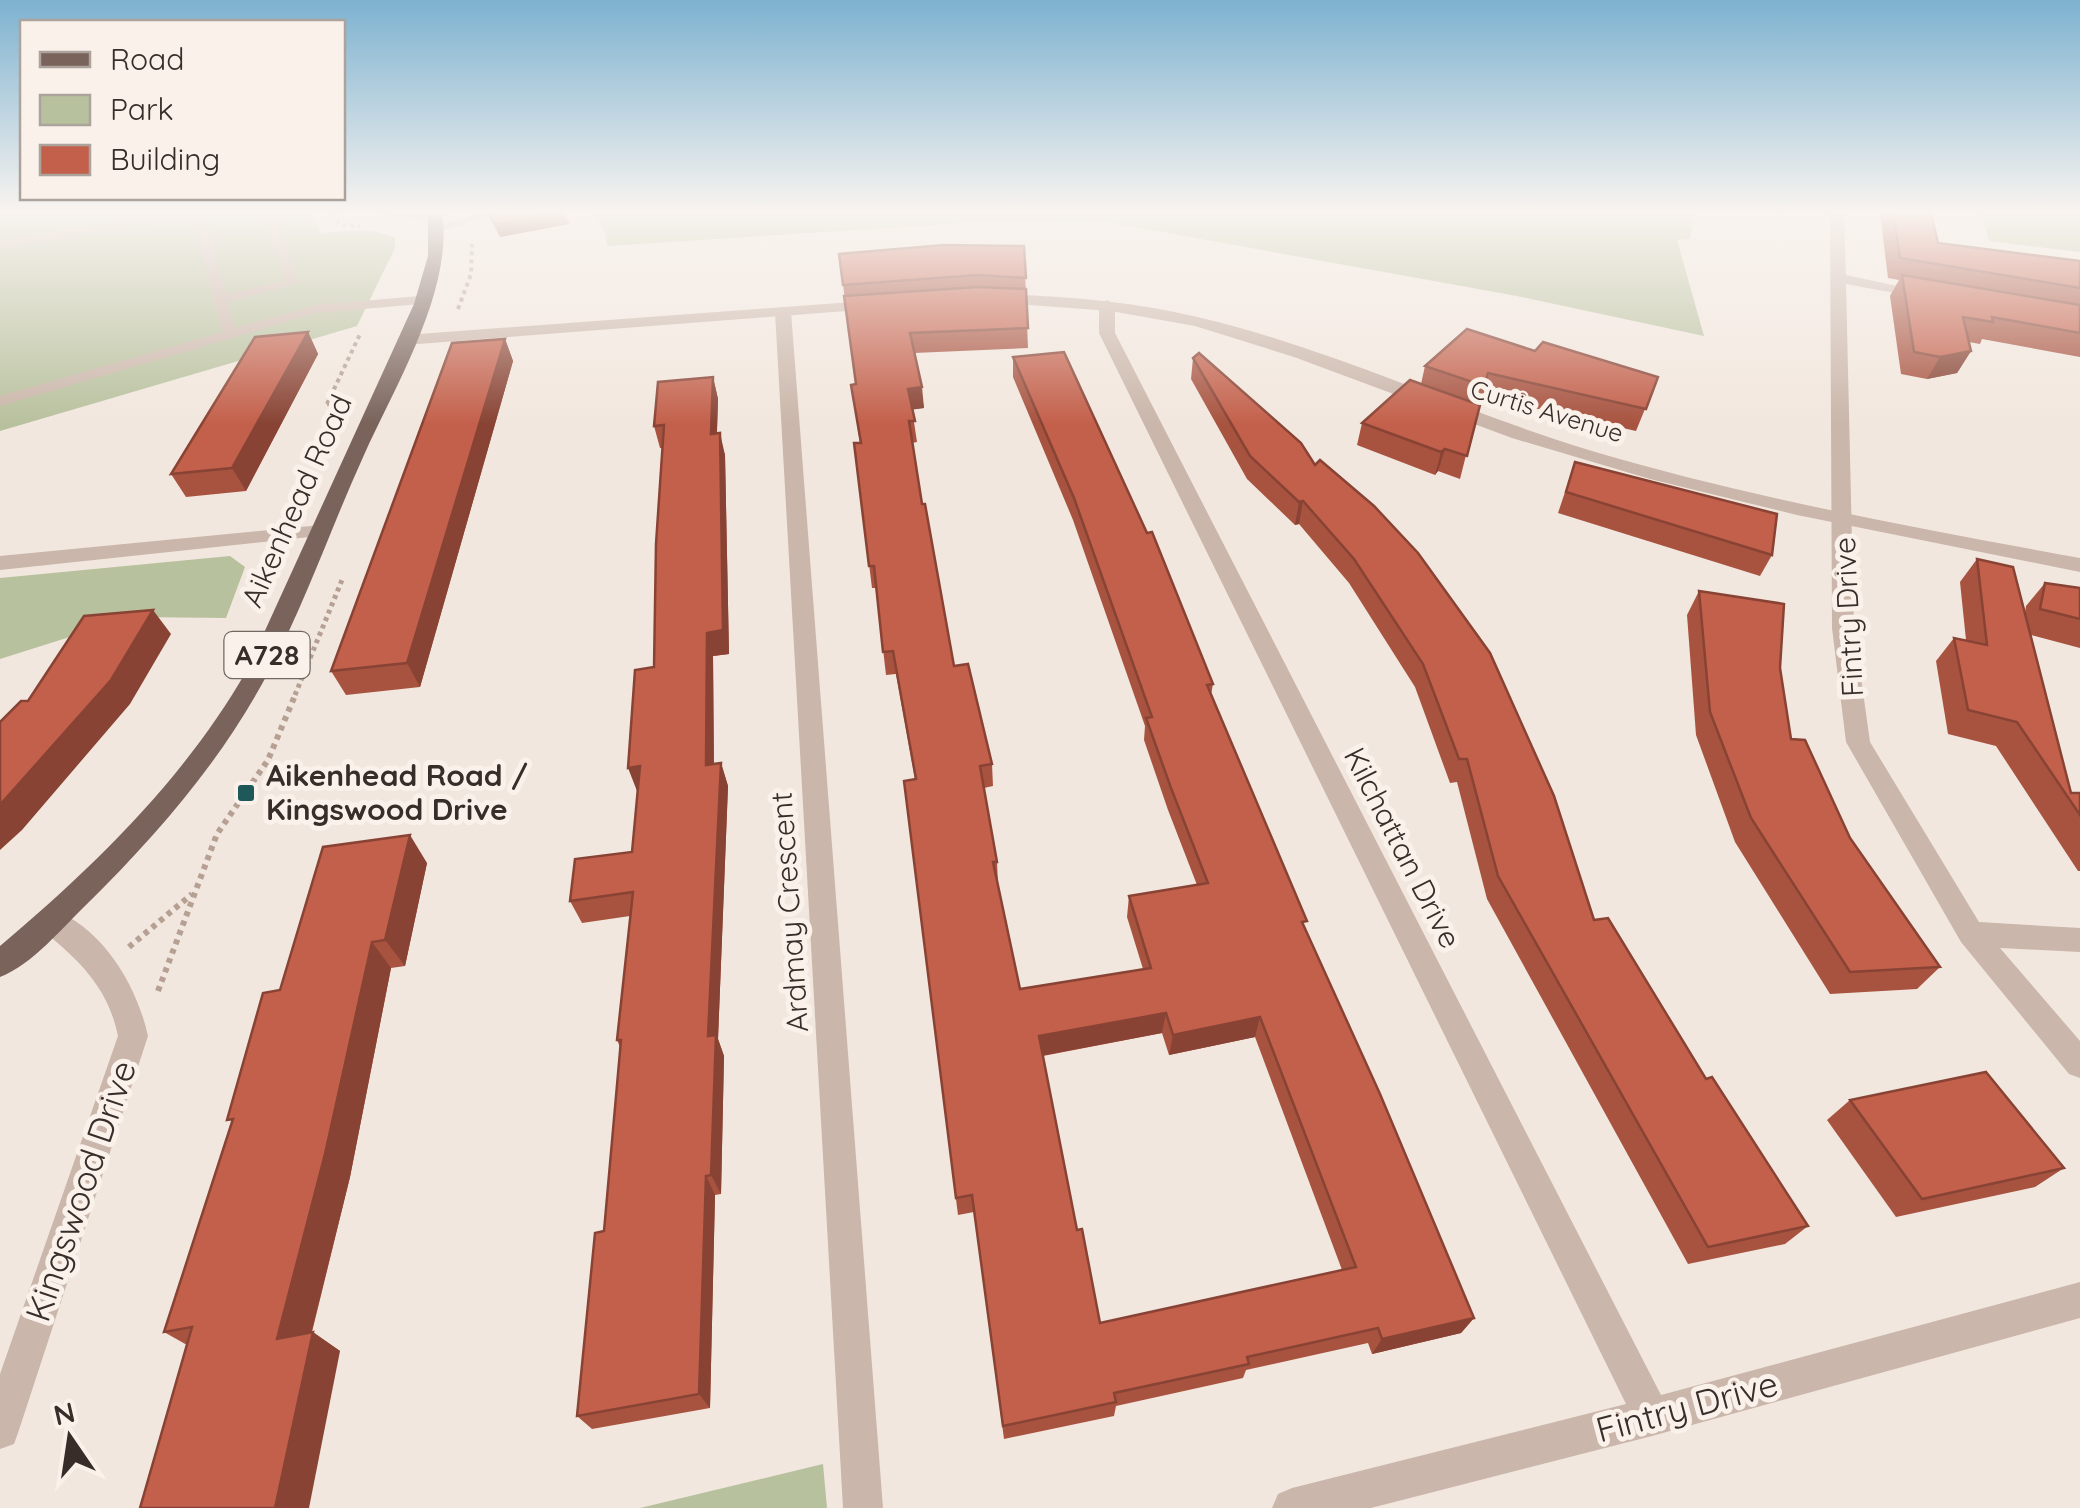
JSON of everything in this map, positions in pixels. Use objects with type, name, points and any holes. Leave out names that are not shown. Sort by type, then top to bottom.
[{"type":"main road","name":"Aikenhead Road","points":[[0,964],[51,921],[136,836],[216,738],[270,649],[405,340],[426,283]]},
{"type":"street","name":"Fintry Drive","points":[[1837,283],[1843,628],[1858,742],[1971,934],[2080,1064]]},
{"type":"street","points":[[1868,283],[1951,298]]},
{"type":"street","name":"Curtis Avenue","points":[[979,298],[1107,304],[1226,329],[1520,434],[1843,520],[2080,564]]},
{"type":"street","points":[[405,340],[892,304]]},
{"type":"street","name":"Kilchattan Drive","points":[[1107,304],[1107,333],[1652,1417]]},
{"type":"street","name":"Ardmay Crescent","points":[[783,312],[863,1508]]},
{"type":"street","points":[[0,563],[320,530]]},
{"type":"street","points":[[51,921],[105,966],[130,1009]]},
{"type":"street","points":[[1971,934],[2080,940]]},
{"type":"street","name":"Kingswood Drive","points":[[0,1430],[133,1036],[130,1009]]},
{"type":"street","name":"Fintry Drive","points":[[1292,1508],[1652,1417],[2080,1300]]},
{"type":"lane","points":[[217,283],[230,336]]},
{"type":"lane","points":[[221,299],[291,283]]},
{"type":"lane","points":[[0,401],[316,310],[420,300]]},
{"type":"path","points":[[105,966],[194,893],[161,989],[130,1009]]},
{"type":"green space","points":[[0,283],[378,283],[357,326],[0,431]]},
{"type":"green space","points":[[1447,283],[1689,283],[1704,336]]},
{"type":"green space","points":[[230,556],[245,567],[226,618],[133,617],[0,659],[0,578]]},
{"type":"green space","points":[[823,1464],[827,1508],[640,1508]]},
{"type":"building","points":[[1903,283],[1952,283],[2080,305],[2080,333],[1992,317],[1993,322],[1963,317],[1971,351],[1940,357],[1914,352]]},
{"type":"building","points":[[2052,283],[2080,283],[2080,288]]},
{"type":"building","points":[[978,287],[1026,289],[1028,328],[910,333],[922,387],[908,389],[915,421],[909,421],[922,504],[954,666],[968,664],[992,764],[980,766],[997,862],[993,862],[1020,989],[1151,968],[1129,896],[1208,883],[1146,718],[1152,717],[1074,498],[1013,357],[1064,352],[1147,533],[1152,532],[1213,684],[1207,685],[1307,921],[1302,922],[1380,1094],[1474,1318],[1382,1339],[1378,1328],[1247,1357],[1249,1364],[1114,1393],[1116,1402],[1003,1426],[972,1195],[956,1198],[904,781],[916,779],[893,651],[883,652],[874,566],[869,566],[854,443],[861,443],[851,385],[856,384],[844,296]],"holes":[[[1166,1013],[1173,1035],[1260,1017],[1356,1267],[1100,1323],[1082,1229],[1077,1230],[1039,1036]]]},
{"type":"building","points":[[1467,329],[1535,351],[1543,342],[1658,377],[1646,409],[1488,373],[1484,386],[1425,366]]},
{"type":"building","points":[[308,332],[232,468],[171,474],[255,337]]},
{"type":"building","points":[[505,339],[407,663],[331,671],[452,343]]},
{"type":"building","points":[[1199,353],[1301,443],[1315,465],[1320,460],[1374,506],[1418,553],[1490,653],[1554,796],[1594,920],[1608,918],[1706,1079],[1712,1077],[1808,1226],[1708,1247],[1498,876],[1467,759],[1459,759],[1423,664],[1354,559],[1303,501],[1299,502],[1250,456],[1193,358]]},
{"type":"building","points":[[713,377],[711,434],[720,433],[723,630],[707,633],[706,765],[721,763],[708,1036],[716,1035],[711,1175],[706,1176],[699,1394],[577,1416],[595,1233],[604,1231],[621,1040],[617,1040],[633,892],[570,901],[575,859],[632,852],[640,766],[628,768],[635,670],[654,667],[656,544],[664,425],[654,426],[658,382]]},
{"type":"building","points":[[1410,380],[1480,405],[1467,456],[1445,449],[1441,452],[1362,423]]},
{"type":"building","points":[[1575,462],[1777,514],[1772,555],[1566,492]]},
{"type":"building","points":[[1977,559],[2013,567],[2071,793],[2080,793],[2080,815],[2017,722],[1968,710],[1954,638],[1987,645]]},
{"type":"building","points":[[2045,583],[2080,588],[2080,619],[2040,609]]},
{"type":"building","points":[[1699,591],[1784,604],[1780,668],[1791,739],[1805,740],[1850,838],[1940,967],[1850,972],[1751,818],[1710,712]]},
{"type":"building","points":[[153,610],[111,680],[0,805],[0,722],[21,701],[28,701],[84,616]]},
{"type":"building","points":[[410,835],[385,940],[372,942],[325,1154],[277,1339],[313,1332],[275,1508],[140,1508],[192,1327],[164,1332],[233,1119],[227,1120],[263,993],[280,990],[323,847]]},
{"type":"building","points":[[1986,1072],[2064,1168],[1922,1199],[1850,1100]]},
{"type":"place","name":"Aikenhead Road / Kingswood Drive","points":[[246,793]]}]
